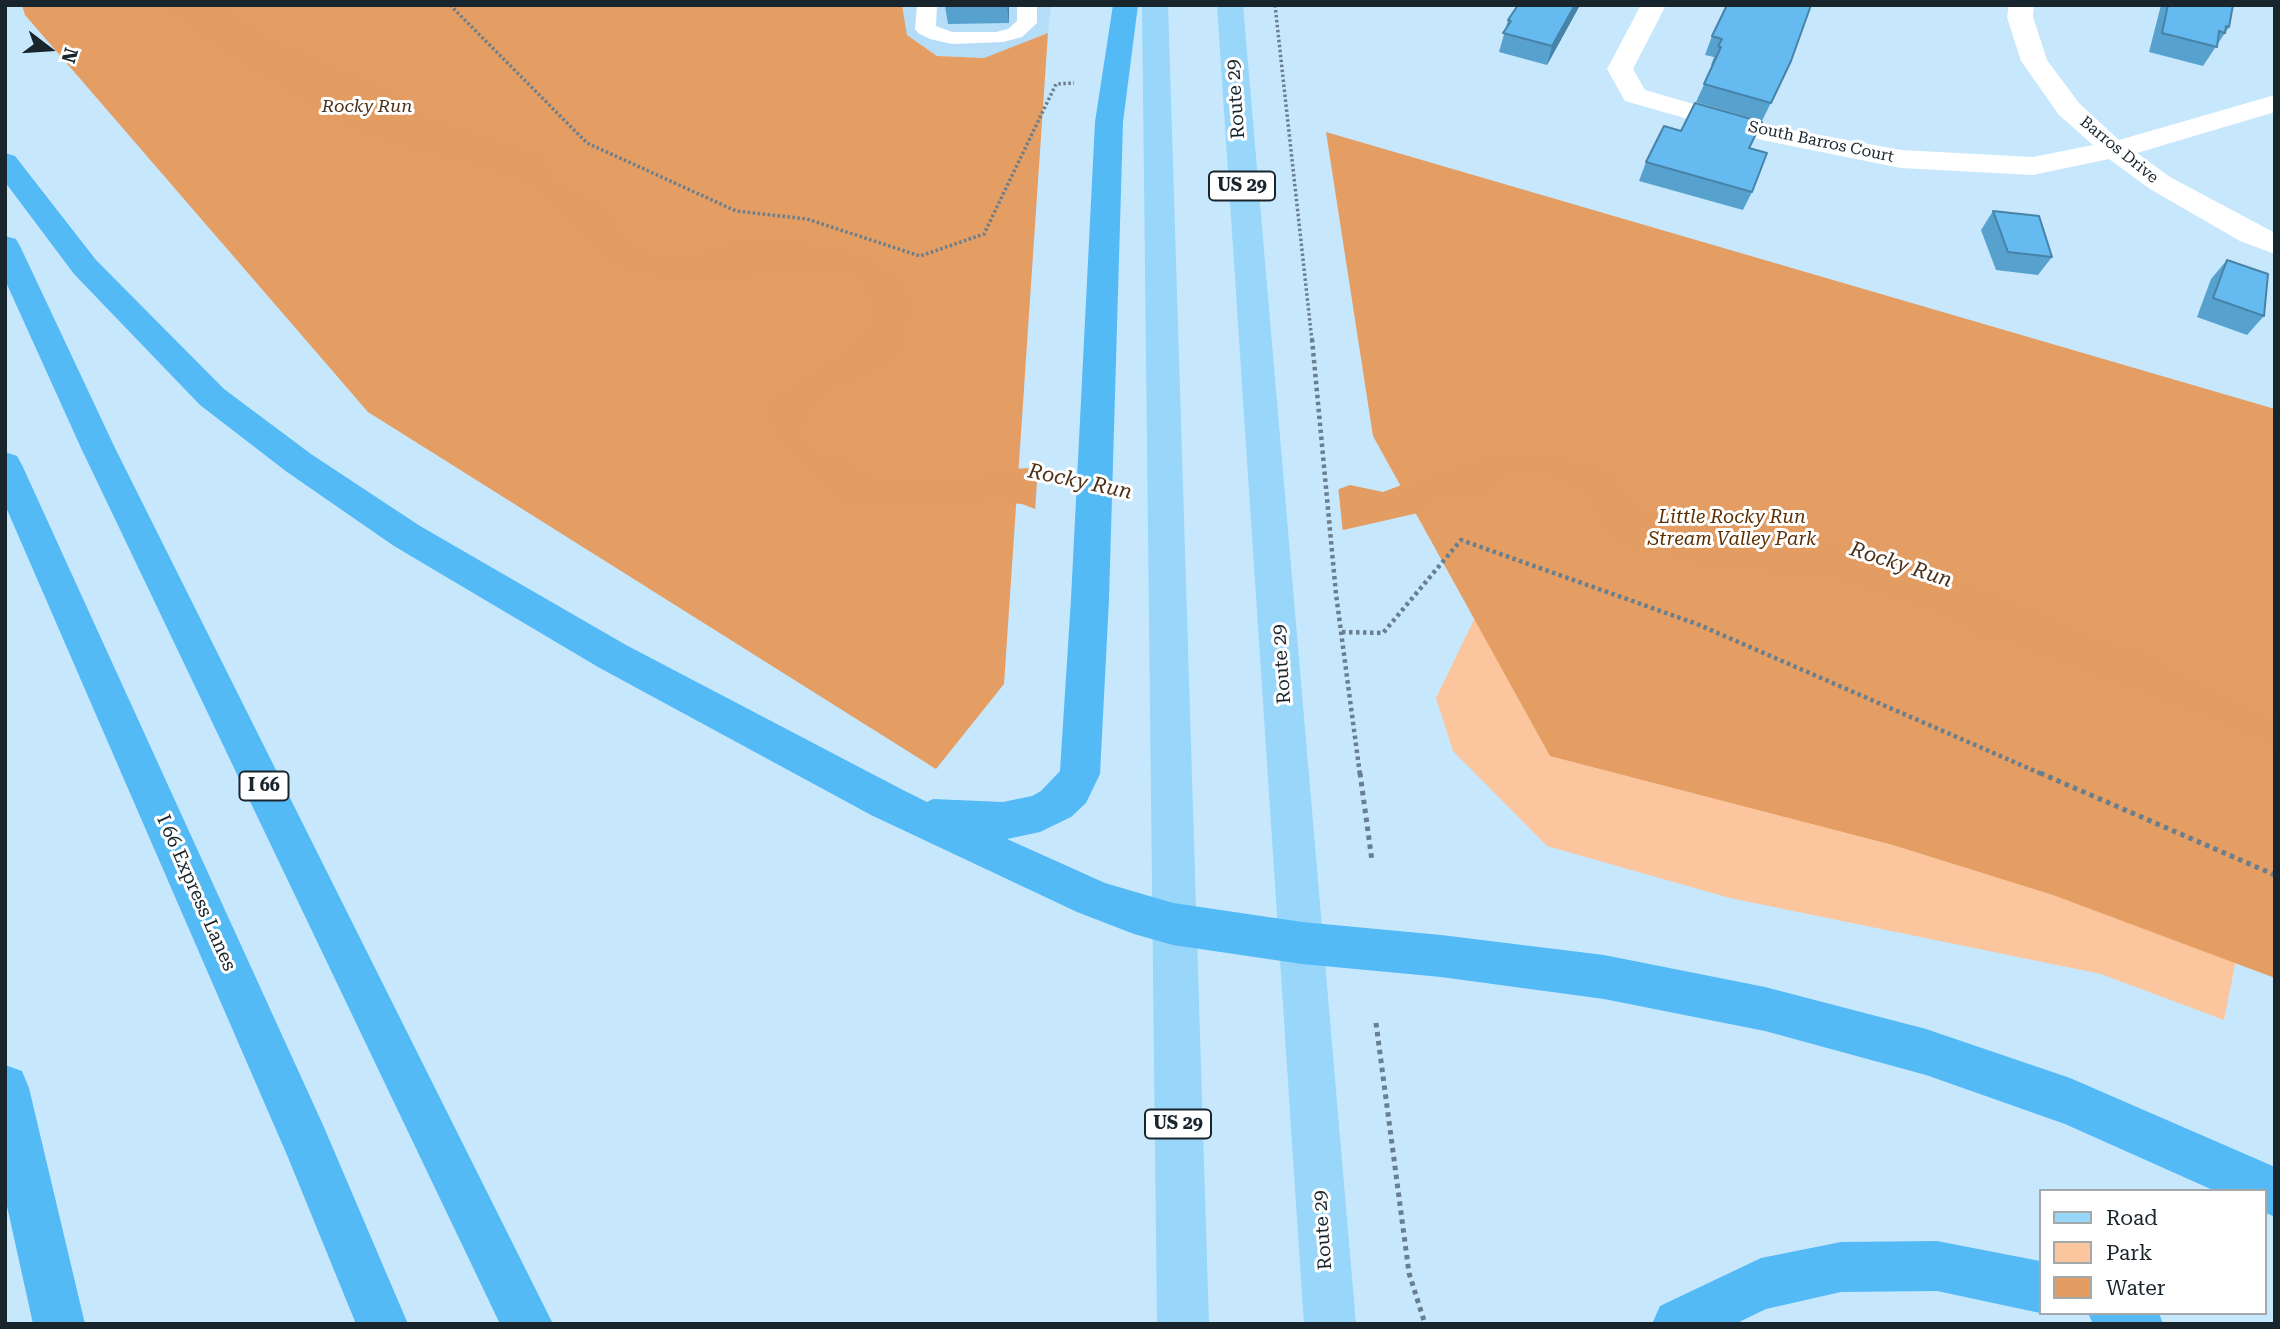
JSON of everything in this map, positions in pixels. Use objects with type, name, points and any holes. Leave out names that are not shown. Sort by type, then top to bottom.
[{"type":"highway","points":[[918,817],[1003,821],[1023,818],[1056,804],[1070,790],[1080,774],[1090,599],[1109,122],[1126,5]]},
{"type":"highway","points":[[5,162],[85,267],[212,397],[299,463],[407,536],[612,656],[918,817],[1092,898],[1134,914],[1173,924],[1302,943],[1441,956],[1604,977],[1765,1009],[1927,1052],[2070,1102],[2275,1192]]},
{"type":"highway","name":"I 66","points":[[5,247],[98,448],[527,1324]]},
{"type":"highway","name":"I 66 Express Lanes","points":[[5,465],[306,1142],[382,1324]]},
{"type":"highway","points":[[5,1088],[59,1324]]},
{"type":"highway","points":[[1678,1324],[1761,1284],[1841,1267],[1937,1266],[2038,1287]]},
{"type":"highway","points":[[2118,1315],[2137,1324]]},
{"type":"main road","name":"US 29","points":[[1155,5],[1183,1324]]},
{"type":"main road","name":"Route 29","points":[[1230,5],[1330,1324]]},
{"type":"street","name":"South Barros Court","points":[[1654,5],[1620,69],[1635,95],[1762,132],[1901,159],[2033,166],[2113,149]]},
{"type":"street","name":"Barros Drive","points":[[2022,5],[2020,17],[2034,61],[2069,109],[2113,149],[2160,183],[2251,234],[2275,244]]},
{"type":"street","points":[[2113,149],[2150,142],[2275,103]]},
{"type":"lane","points":[[927,5],[925,29],[937,35],[952,38],[996,38],[1015,33],[1027,23],[1027,5]]},
{"type":"path","points":[[450,5],[587,143],[736,211],[807,219],[920,256],[984,233],[1056,84],[1079,82]]},
{"type":"path","points":[[1275,5],[1336,594],[1373,861]]},
{"type":"path","points":[[1342,632],[1382,633],[1461,540],[1697,624],[2275,874]]},
{"type":"path","points":[[1376,1023],[1409,1273],[1425,1324]]},
{"type":"shaded area","points":[[902,5],[1051,5],[1048,33],[984,58],[937,56],[907,35]]},
{"type":"green space","points":[[22,5],[902,5],[907,35],[937,56],[984,58],[1048,33],[1004,684],[936,769],[368,412],[25,15]]},
{"type":"green space","name":"Little Rocky Run Stream Valley Park","points":[[1326,132],[2275,409],[2275,978],[2053,895],[1893,845],[1550,756],[1373,436]]},
{"type":"green space","points":[[1501,564],[2243,925],[2224,1020],[2101,974],[1730,898],[1547,846],[1453,751],[1436,698]]},
{"type":"water","name":"Rocky Run","points":[[154,5],[228,5],[272,36],[380,82],[435,117],[542,151],[557,172],[559,182],[603,203],[613,213],[627,238],[653,251],[677,256],[728,241],[765,234],[837,246],[869,256],[904,277],[913,303],[908,345],[890,370],[828,393],[813,408],[804,436],[808,446],[846,456],[862,470],[881,476],[926,480],[972,477],[1005,469],[1037,468],[1112,497],[1289,502],[1311,499],[1350,485],[1383,492],[1486,453],[1523,450],[1577,458],[1613,469],[1631,497],[1650,511],[1699,529],[1770,527],[1851,547],[2008,596],[2065,619],[2086,632],[2141,649],[2275,717],[2275,749],[2208,720],[2016,648],[1979,639],[1935,615],[1840,582],[1701,568],[1654,554],[1631,551],[1598,532],[1586,496],[1547,478],[1523,471],[1485,496],[1435,501],[1418,513],[1299,540],[1103,535],[1022,504],[994,502],[904,511],[872,510],[840,503],[820,488],[775,441],[765,410],[769,398],[837,353],[867,322],[870,311],[855,280],[818,273],[694,285],[630,275],[594,254],[533,189],[488,171],[391,147],[339,126],[213,48]]},
{"type":"pier","points":[[1038,464],[1094,482],[1113,494],[1137,496],[1289,499],[1338,486],[1343,533],[1299,544],[1103,538],[1035,513]]},
{"type":"building","points":[[1518,5],[1575,5],[1552,46],[1503,33]]},
{"type":"building","points":[[1727,5],[1811,5],[1791,61],[1771,103],[1704,84],[1721,47],[1718,46],[1722,39],[1712,36]]},
{"type":"building","points":[[2168,5],[2233,5],[2229,27],[2226,26],[2225,33],[2219,31],[2217,47],[2162,33]]},
{"type":"building","points":[[1695,103],[1762,122],[1749,148],[1767,153],[1752,192],[1646,162],[1664,126],[1681,131]]},
{"type":"building","points":[[1993,211],[2039,216],[2052,257],[2008,252]]},
{"type":"building","points":[[2227,260],[2268,274],[2264,316],[2213,298]]}]
